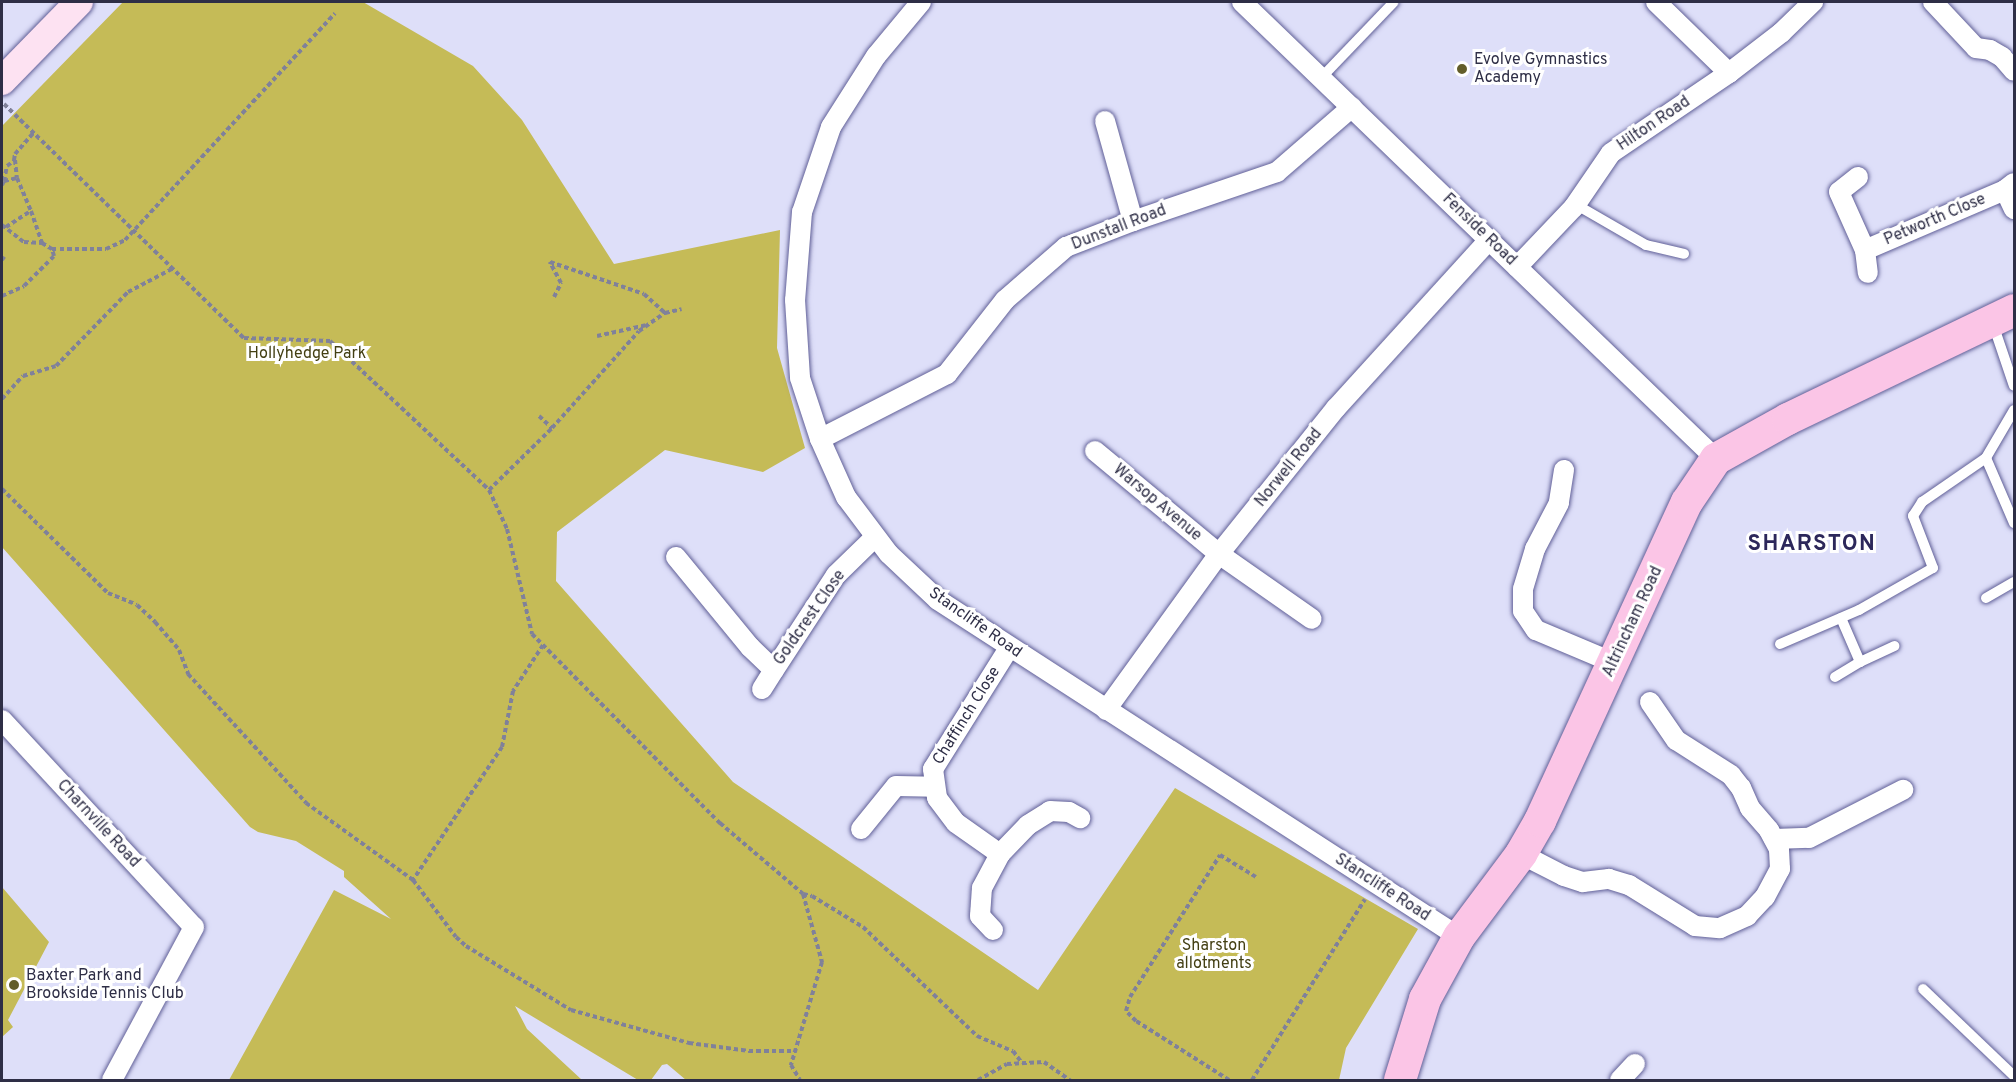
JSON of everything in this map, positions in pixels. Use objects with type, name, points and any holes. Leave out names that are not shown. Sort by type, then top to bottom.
[{"type":"main road","name":"Altrincham Road","points":[[1400,1080],[1425,999],[1459,937],[1521,854],[1560,780],[1687,502],[1716,459],[1788,418],[2003,315]]},
{"type":"street","points":[[2,83],[79,2]]},
{"type":"street","name":"Stancliffe Road","points":[[921,2],[876,56],[831,127],[802,212],[795,300],[800,378],[820,440],[846,497],[875,537],[938,600],[1459,937]]},
{"type":"street","name":"Fenside Road","points":[[1242,2],[1716,459]]},
{"type":"street","points":[[1656,2],[1730,73]]},
{"type":"street","name":"Hilton Road","points":[[1517,267],[1575,204],[1611,153],[1730,73],[1781,33],[1813,2]]},
{"type":"street","points":[[1934,2],[1976,48],[1990,50],[2002,57],[2014,71]]},
{"type":"street","name":"Dunstall Road","points":[[820,440],[947,375],[1005,300],[1066,247],[1133,221],[1277,172],[1352,107]]},
{"type":"street","points":[[1105,121],[1133,221]]},
{"type":"street","name":"Petworth Close","points":[[1858,177],[1834,187],[1865,250],[1868,273]]},
{"type":"street","name":"Petworth Close","points":[[1865,250],[2010,187],[2014,209]]},
{"type":"street","name":"Norwell Road","points":[[1106,710],[1219,554],[1336,408],[1489,240]]},
{"type":"street","name":"Warsop Avenue","points":[[1095,451],[1219,554],[1312,619]]},
{"type":"street","points":[[1564,470],[1559,503],[1535,549],[1523,589],[1524,612],[1536,630],[1614,663]]},
{"type":"street","name":"Goldcrest Close","points":[[676,557],[750,647],[774,670],[836,575],[875,537]]},
{"type":"street","name":"Chaffinch Close","points":[[1000,854],[956,823],[937,798],[933,769],[1010,648]]},
{"type":"street","points":[[762,689],[774,670]]},
{"type":"street","points":[[1521,854],[1564,876],[1583,882],[1609,879],[1629,885],[1695,926],[1720,928],[1747,916],[1765,897],[1780,869],[1779,849],[1774,839],[1750,808],[1742,788],[1731,775],[1676,740],[1650,702]]},
{"type":"street","name":"Charnville Road","points":[[2,720],[194,927],[112,1080]]},
{"type":"street","name":"Chaffinch Close","points":[[861,829],[896,786],[935,787]]},
{"type":"street","points":[[1774,839],[1809,838],[1903,790]]},
{"type":"street","points":[[993,930],[980,916],[982,888],[1000,854],[1028,825],[1050,811],[1069,812],[1080,818]]},
{"type":"street","points":[[1620,1080],[1635,1064]]},
{"type":"lane","points":[[1321,78],[1394,2]]},
{"type":"lane","points":[[1575,204],[1646,245],[1684,254]]},
{"type":"lane","points":[[2003,315],[2014,386]]},
{"type":"lane","points":[[1780,644],[1841,618],[1933,568],[1913,516],[1922,502],[1986,458],[2014,410]]},
{"type":"lane","points":[[1986,458],[2014,523]]},
{"type":"lane","points":[[1986,598],[2014,582]]},
{"type":"lane","points":[[1841,618],[1860,662]]},
{"type":"lane","points":[[1834,677],[1894,646]]},
{"type":"lane","points":[[1923,989],[2014,1076]]},
{"type":"path","points":[[31,210],[4,226],[24,242],[42,243],[52,249],[106,249],[124,240],[335,13]]},
{"type":"path","points":[[2,83],[34,132],[244,339],[330,341],[489,490],[507,529],[532,634],[720,824],[803,894],[812,896],[863,927],[976,1036],[1013,1051],[1022,1063]]},
{"type":"path","points":[[3,183],[8,166],[14,160],[15,154],[34,132]]},
{"type":"path","points":[[14,160],[18,164],[17,178],[42,243]]},
{"type":"path","points":[[3,183],[17,178]]},
{"type":"path","points":[[2,296],[24,286],[54,256],[52,249]]},
{"type":"path","points":[[554,297],[561,283],[550,262],[644,294],[665,313]]},
{"type":"path","points":[[2,399],[23,376],[56,366],[128,292],[172,269]]},
{"type":"path","points":[[489,490],[552,428],[648,324],[665,313],[682,309]]},
{"type":"path","points":[[597,336],[648,324]]},
{"type":"path","points":[[539,416],[552,428]]},
{"type":"path","points":[[2,489],[108,593],[136,605],[155,622],[179,650],[188,674],[306,803],[413,880],[456,937],[466,946],[571,1010],[689,1043],[749,1051],[795,1051]]},
{"type":"path","points":[[413,880],[502,747],[513,691],[543,645]]},
{"type":"path","points":[[1229,1080],[1136,1021],[1126,1011],[1130,997],[1220,855],[1256,877]]},
{"type":"path","points":[[1252,1080],[1375,883]]},
{"type":"path","points":[[801,1080],[791,1065],[822,962],[803,894]]},
{"type":"path","points":[[978,1080],[1007,1064],[1044,1062],[1070,1080]]},
{"type":"green space","name":"Hollyhedge Park","points":[[123,2],[363,2],[473,66],[522,120],[614,264],[780,230],[777,348],[805,448],[763,472],[665,450],[557,532],[556,581],[733,782],[1038,990],[1175,788],[1418,929],[1346,1048],[1339,1080],[686,1080],[667,1064],[662,1065],[651,1080],[638,1080],[515,1006],[527,1029],[582,1080],[229,1080],[334,890],[391,919],[344,877],[344,871],[296,841],[258,832],[250,827],[2,547],[2,126]]},
{"type":"green space","name":"Baxter Park and Brookside Tennis Club","points":[[2,887],[49,942],[8,1020],[13,1027],[2,1037]]},
{"type":"place","name":"Evolve Gymnastics Academy","points":[[1462,69]]},
{"type":"place","name":"Baxter Park and Brookside Tennis Club","points":[[14,985]]},
{"type":"district","name":"SHARSTON","points":[[1812,545]]},
{"type":"park label","name":"Sharston allotments","points":[[1214,955]]}]
